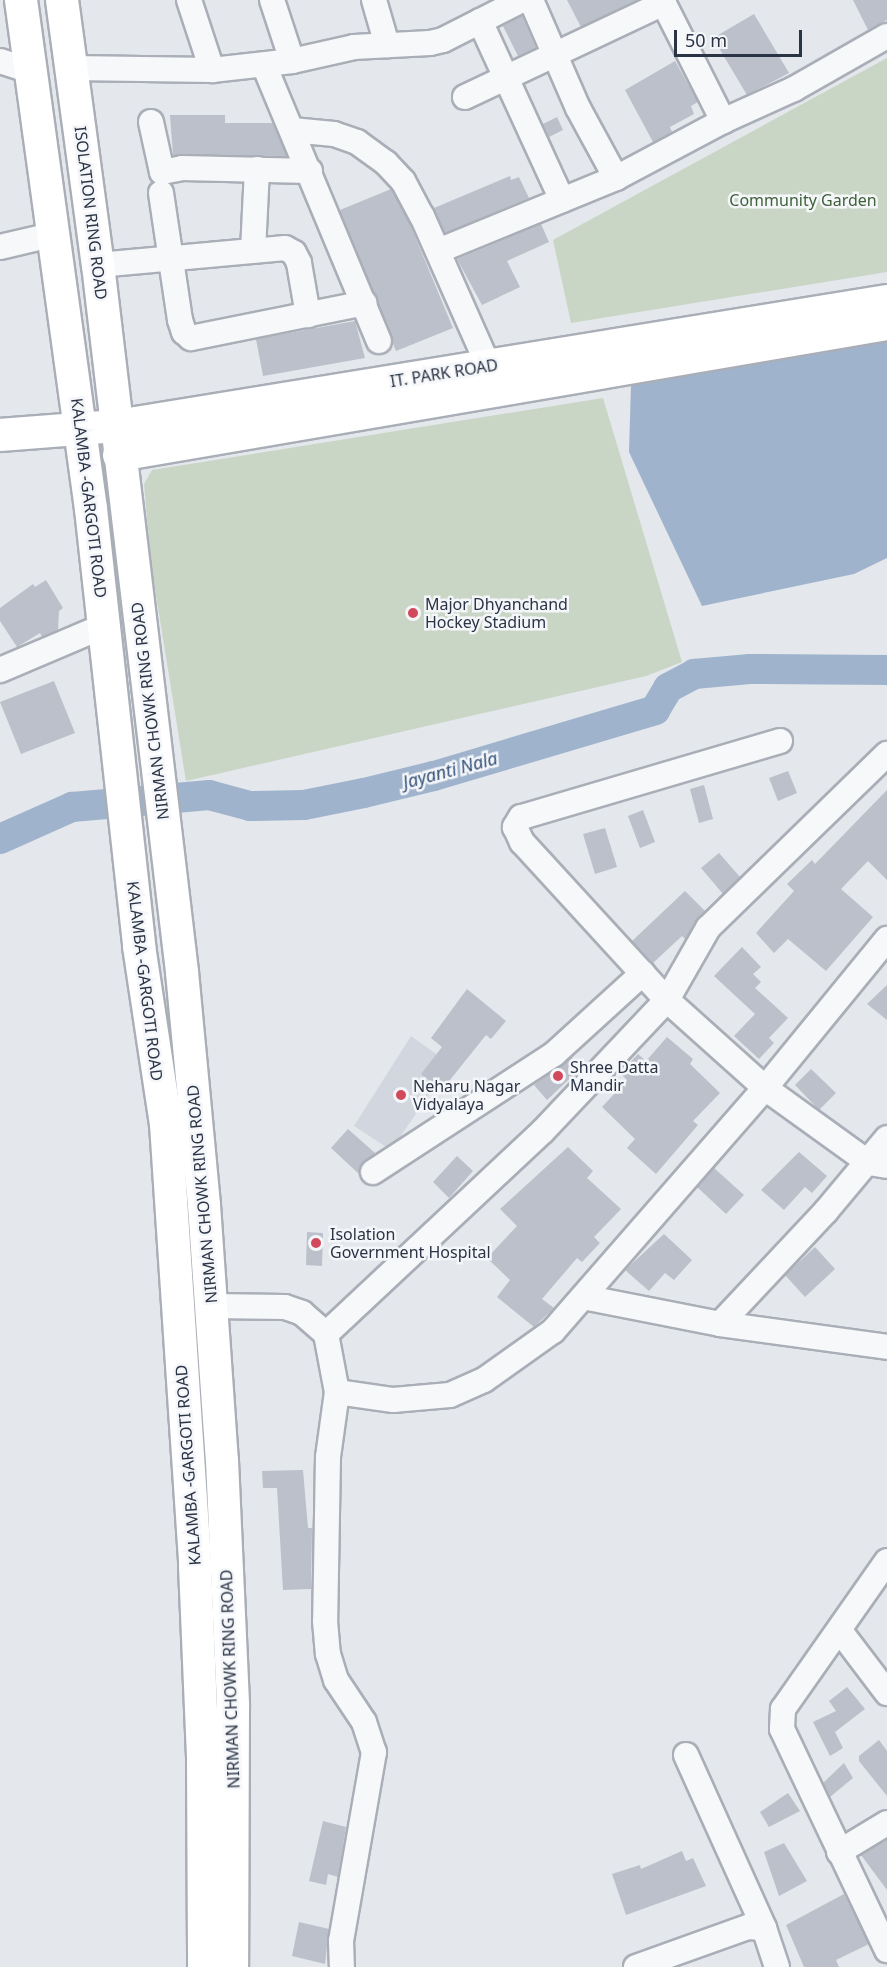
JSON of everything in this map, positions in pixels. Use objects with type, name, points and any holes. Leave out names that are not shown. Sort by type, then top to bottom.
[{"type":"main road","name":"KALAMBA -GARGOTI ROAD","points":[[21,0],[51,234],[81,428],[153,1055],[166,1124],[195,1566],[203,1760],[204,1967]]},
{"type":"main road","name":"ISOLATION RING ROAD","points":[[62,0],[98,265],[118,440]]},
{"type":"main road","name":"IT. PARK ROAD","points":[[118,440],[488,365],[887,302]]},
{"type":"main road","name":"IT. PARK ROAD","points":[[0,435],[81,428],[118,440],[887,324]]},
{"type":"main road","name":"NIRMAN CHOWK RING ROAD","points":[[118,440],[182,972],[211,1306],[233,1706],[232,1967]]},
{"type":"street","points":[[189,0],[212,70]]},
{"type":"street","points":[[272,0],[292,61]]},
{"type":"street","points":[[374,0],[387,45]]},
{"type":"street","points":[[72,68],[212,70],[292,61],[354,46],[443,40],[522,0]]},
{"type":"street","points":[[531,0],[616,178]]},
{"type":"street","points":[[465,98],[556,56],[663,2],[723,121]]},
{"type":"street","points":[[480,21],[509,77],[562,200]]},
{"type":"street","points":[[438,251],[616,178],[723,121],[794,89],[887,36]]},
{"type":"street","points":[[0,61],[30,71]]},
{"type":"street","points":[[264,65],[379,341]]},
{"type":"street","points":[[151,122],[162,172],[182,168],[310,171]]},
{"type":"street","points":[[292,130],[334,134],[357,142],[386,163],[403,181],[438,251],[488,365]]},
{"type":"street","points":[[253,251],[257,169]]},
{"type":"street","points":[[162,193],[180,320],[184,332],[191,338],[364,303]]},
{"type":"street","points":[[0,247],[51,234]]},
{"type":"street","points":[[98,265],[170,256],[285,248],[294,253],[299,263],[308,315]]},
{"type":"street","points":[[0,670],[105,624]]},
{"type":"street","points":[[780,741],[521,817],[515,827],[522,842],[667,1000],[765,1088],[878,1165]]},
{"type":"street","points":[[326,1334],[542,1132],[667,1000],[708,928],[887,754]]},
{"type":"street","points":[[338,1392],[393,1400],[450,1395],[484,1380],[554,1331],[765,1088],[887,939]]},
{"type":"street","points":[[373,1172],[555,1054],[643,974]]},
{"type":"street","points":[[720,1324],[878,1165],[887,1138]]},
{"type":"street","points":[[583,1298],[720,1324],[887,1347]]},
{"type":"street","points":[[211,1306],[285,1307],[302,1313],[326,1334],[338,1392],[328,1456],[327,1643],[336,1680],[368,1731],[374,1752],[341,1941],[342,1967]]},
{"type":"street","points":[[887,1561],[783,1708],[782,1729],[887,1950]]},
{"type":"street","points":[[840,1630],[887,1693]]},
{"type":"street","points":[[686,1755],[764,1929],[777,1967]]},
{"type":"street","points":[[839,1852],[887,1823]]},
{"type":"street","points":[[636,1967],[739,1929],[764,1929]]},
{"type":"shaded area","name":"Neharu Nagar Vidyalaya","points":[[411,1036],[450,1064],[391,1150],[354,1126]]},
{"type":"green space","name":"Community Garden","points":[[887,58],[887,272],[571,323],[553,240]]},
{"type":"green space","name":"Major Dhyanchand Hockey Stadium","points":[[603,398],[682,662],[646,676],[186,781],[151,564],[144,484],[152,470]]},
{"type":"water","points":[[887,335],[887,558],[854,574],[702,606],[629,452],[631,385],[660,372]]},
{"type":"building","points":[[567,0],[637,0],[581,27]]},
{"type":"building","points":[[853,0],[887,0],[887,20],[868,30]]},
{"type":"building","points":[[754,14],[789,73],[747,95],[713,38]]},
{"type":"building","points":[[522,16],[536,48],[518,56],[503,26]]},
{"type":"building","points":[[675,61],[698,102],[691,106],[694,114],[670,127],[672,132],[653,142],[625,90]]},
{"type":"building","points":[[170,115],[225,115],[225,123],[273,123],[287,156],[173,155]]},
{"type":"building","points":[[557,117],[563,130],[549,137],[543,124]]},
{"type":"building","points":[[510,176],[511,180],[519,177],[529,198],[445,233],[434,208]]},
{"type":"building","points":[[391,189],[409,222],[453,328],[396,351],[340,210]]},
{"type":"building","points":[[541,224],[549,242],[507,261],[520,287],[482,305],[457,259]]},
{"type":"building","points":[[355,321],[365,358],[263,376],[256,339]]},
{"type":"building","points":[[46,580],[63,608],[59,611],[58,630],[42,637],[40,633],[17,647],[0,621],[0,608],[33,584],[35,587]]},
{"type":"building","points":[[54,681],[75,733],[21,754],[0,702]]},
{"type":"building","points":[[788,771],[797,793],[778,801],[769,778]]},
{"type":"building","points":[[704,785],[713,819],[699,823],[690,789]]},
{"type":"building","points":[[887,790],[887,880],[868,861],[841,889],[873,917],[826,971],[788,939],[774,953],[756,933],[794,891],[787,884],[812,860],[815,864]]},
{"type":"building","points":[[643,810],[655,842],[640,848],[628,816]]},
{"type":"building","points":[[605,828],[617,867],[595,874],[583,834]]},
{"type":"building","points":[[719,853],[740,877],[723,894],[701,868]]},
{"type":"building","points":[[685,891],[705,911],[685,939],[682,936],[653,963],[632,941]]},
{"type":"building","points":[[742,947],[761,967],[753,974],[761,982],[755,988],[788,1018],[769,1038],[774,1043],[759,1059],[734,1036],[755,1014],[714,976]]},
{"type":"building","points":[[887,985],[887,1020],[867,1004]]},
{"type":"building","points":[[467,989],[506,1021],[491,1039],[486,1035],[442,1090],[421,1074],[442,1047],[431,1038]]},
{"type":"building","points":[[667,1037],[693,1059],[690,1064],[720,1093],[693,1121],[698,1125],[656,1174],[627,1148],[635,1139],[602,1107],[627,1080],[620,1073],[638,1054],[646,1061]]},
{"type":"building","name":"Shree Datta Mandir","points":[[571,1057],[581,1068],[547,1100],[534,1085]]},
{"type":"building","points":[[811,1069],[836,1093],[819,1110],[795,1085]]},
{"type":"building","points":[[348,1129],[375,1153],[361,1165],[359,1174],[331,1148]]},
{"type":"building","points":[[568,1147],[593,1171],[587,1178],[621,1209],[594,1237],[600,1243],[582,1262],[577,1258],[542,1299],[554,1308],[534,1327],[497,1297],[510,1280],[487,1258],[517,1226],[500,1209]]},
{"type":"building","points":[[799,1152],[827,1176],[812,1193],[805,1187],[784,1210],[761,1190]]},
{"type":"building","points":[[457,1156],[473,1171],[449,1198],[433,1182]]},
{"type":"building","points":[[714,1168],[744,1195],[726,1214],[697,1187]]},
{"type":"building","points":[[307,1232],[323,1233],[322,1266],[306,1265]]},
{"type":"building","points":[[664,1234],[692,1260],[674,1280],[665,1273],[649,1291],[625,1270]]},
{"type":"building","points":[[815,1247],[835,1269],[805,1297],[785,1275]]},
{"type":"building","points":[[303,1470],[308,1528],[312,1528],[311,1589],[283,1590],[277,1488],[263,1488],[262,1471]]},
{"type":"building","points":[[847,1687],[865,1709],[835,1732],[843,1748],[830,1756],[813,1722],[836,1711],[829,1701]]},
{"type":"building","points":[[879,1740],[887,1751],[887,1796],[859,1761],[859,1756]]},
{"type":"building","points":[[844,1763],[853,1778],[830,1797],[823,1783]]},
{"type":"building","points":[[788,1793],[800,1811],[769,1827],[760,1812]]},
{"type":"building","points":[[323,1821],[346,1827],[338,1877],[328,1874],[326,1885],[309,1881]]},
{"type":"building","points":[[887,1840],[887,1890],[861,1855]]},
{"type":"building","points":[[784,1843],[807,1881],[779,1896],[764,1852]]},
{"type":"building","points":[[682,1851],[686,1861],[693,1858],[706,1886],[626,1915],[612,1874],[640,1865],[641,1869]]},
{"type":"building","points":[[844,1894],[869,1944],[836,1960],[839,1967],[804,1967],[786,1925]]},
{"type":"building","points":[[299,1922],[329,1929],[325,1964],[292,1956]]},
{"type":"waterway","name":"Jayanti Nala","points":[[0,839],[72,807],[209,795],[250,806],[304,805],[364,793],[434,776],[655,710],[668,688],[694,674],[750,669],[887,670]]},
{"type":"place","name":"Major Dhyanchand Hockey Stadium","points":[[413,613]]},
{"type":"place","name":"Shree Datta Mandir","points":[[558,1076]]},
{"type":"place","name":"Neharu Nagar Vidyalaya","points":[[401,1095]]},
{"type":"place","name":"Isolation Government Hospital","points":[[316,1243]]}]
